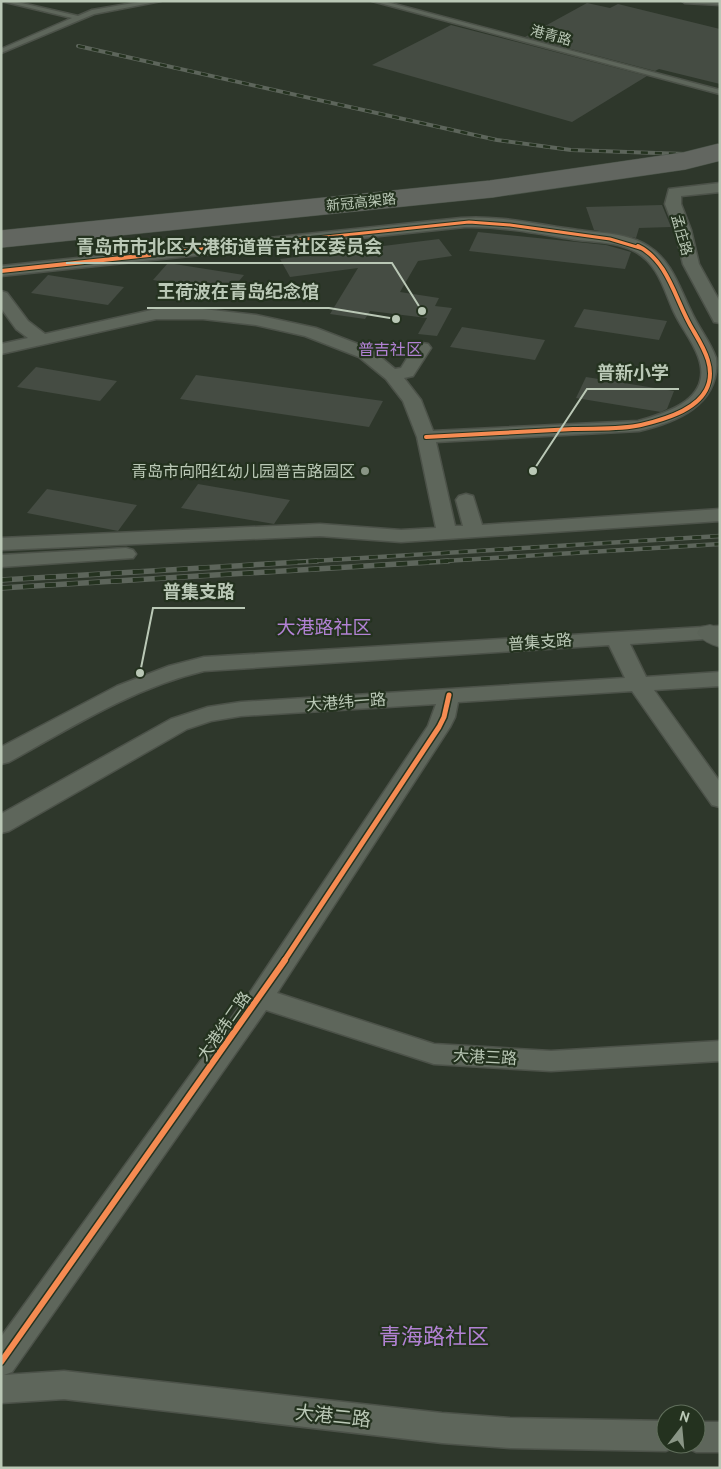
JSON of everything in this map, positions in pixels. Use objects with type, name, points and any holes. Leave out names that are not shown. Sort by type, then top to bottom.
[{"type":"highway","name":"新冠高架路","points":[[1,240],[491,189],[684,161],[720,152]]},
{"type":"highway","name":"新冠高架路","points":[[1,252],[574,190],[638,181],[720,164]]},
{"type":"street","name":"孟庄路","points":[[720,187],[674,192],[673,204],[691,264],[720,318]]},
{"type":"street","points":[[1,271],[435,225],[469,222],[513,225],[619,240],[640,248],[664,268],[708,362],[711,379],[704,394],[690,408],[666,419],[639,426],[426,436]]},
{"type":"street","points":[[1,296],[22,325],[42,340]]},
{"type":"street","points":[[1,349],[156,314],[203,314],[256,320],[310,332],[365,353],[392,375],[412,400],[426,436],[448,533]]},
{"type":"street","points":[[392,375],[407,372],[422,348]]},
{"type":"street","points":[[466,500],[474,531]]},
{"type":"street","points":[[1,561],[720,515]]},
{"type":"street","points":[[1,544],[320,530],[402,536]]},
{"type":"street","name":"普集支路","points":[[1,757],[131,687],[177,669],[204,664],[616,637],[717,634]]},
{"type":"street","points":[[616,637],[639,685],[720,799]]},
{"type":"street","name":"大港纬一路","points":[[1,825],[179,724],[208,714],[241,709],[720,679]]},
{"type":"street","name":"大港纬二路","points":[[1,1362],[260,998],[439,727],[444,717],[449,695]]},
{"type":"street","name":"大港三路","points":[[260,998],[434,1054],[551,1061],[720,1051]]},
{"type":"street","name":"大港二路","points":[[1,1389],[64,1385],[442,1428],[510,1433],[656,1436]]},
{"type":"street","points":[[706,1436],[720,1437]]},
{"type":"lane","points":[[4,1],[79,18]]},
{"type":"lane","points":[[1,51],[92,12],[158,1]]},
{"type":"lane","name":"港青路","points":[[375,1],[720,92]]},
{"type":"lane","points":[[685,1],[720,3]]},
{"type":"building","points":[[587,3],[610,8],[618,4],[720,29],[720,84],[659,69],[655,71],[525,37]]},
{"type":"building","points":[[451,25],[647,76],[572,122],[372,65]]},
{"type":"building","points":[[662,205],[671,227],[639,228],[636,238],[594,230],[586,207]]},
{"type":"building","points":[[478,232],[606,245],[631,252],[625,269],[469,251]]},
{"type":"building","points":[[439,239],[452,256],[418,261],[400,292],[439,298],[435,306],[452,308],[437,336],[418,334],[427,318],[370,311],[365,319],[330,314],[358,268],[290,277],[280,259]]},
{"type":"building","points":[[168,263],[244,275],[230,292],[153,280]]},
{"type":"building","points":[[48,275],[124,287],[108,305],[31,293]]},
{"type":"building","points":[[584,309],[667,321],[659,340],[574,327]]},
{"type":"building","points":[[462,327],[545,340],[535,360],[450,347]]},
{"type":"building","points":[[36,367],[117,381],[100,401],[17,387]]},
{"type":"building","points":[[196,375],[383,401],[369,427],[180,399]]},
{"type":"building","points":[[586,377],[674,391],[667,409],[661,412],[576,398]]},
{"type":"building","points":[[198,484],[290,500],[274,524],[181,508]]},
{"type":"building","points":[[47,489],[137,505],[118,531],[27,513]]},
{"type":"railway","points":[[78,46],[497,140],[571,150],[714,155]]},
{"type":"railway","points":[[297,562],[720,536]]},
{"type":"railway","points":[[427,562],[720,544]]},
{"type":"railway","points":[[1,580],[317,561]]},
{"type":"railway","points":[[1,588],[448,561]]},
{"type":"cycle path","points":[[1,271],[456,223],[483,222],[510,225],[618,240],[641,248],[650,254],[663,269],[709,364],[710,378],[706,390],[699,400],[677,414],[639,426],[426,437]]},
{"type":"cycle path","points":[[1,1362],[260,998],[439,727],[444,717],[449,695]]},
{"type":"place","name":"青岛市市北区大港街道普吉社区委员会","points":[[422,311]]},
{"type":"place","name":"王荷波在青岛纪念馆","points":[[396,319]]},
{"type":"place","name":"青岛市向阳红幼儿园普吉路园区","points":[[365,471]]},
{"type":"place","name":"普新小学","points":[[533,471]]},
{"type":"place","name":"普集支路","points":[[140,673]]},
{"type":"district","name":"普吉社区","points":[[390,349]]},
{"type":"district","name":"大港路社区","points":[[324,627]]},
{"type":"district","name":"青海路社区","points":[[434,1336]]}]
